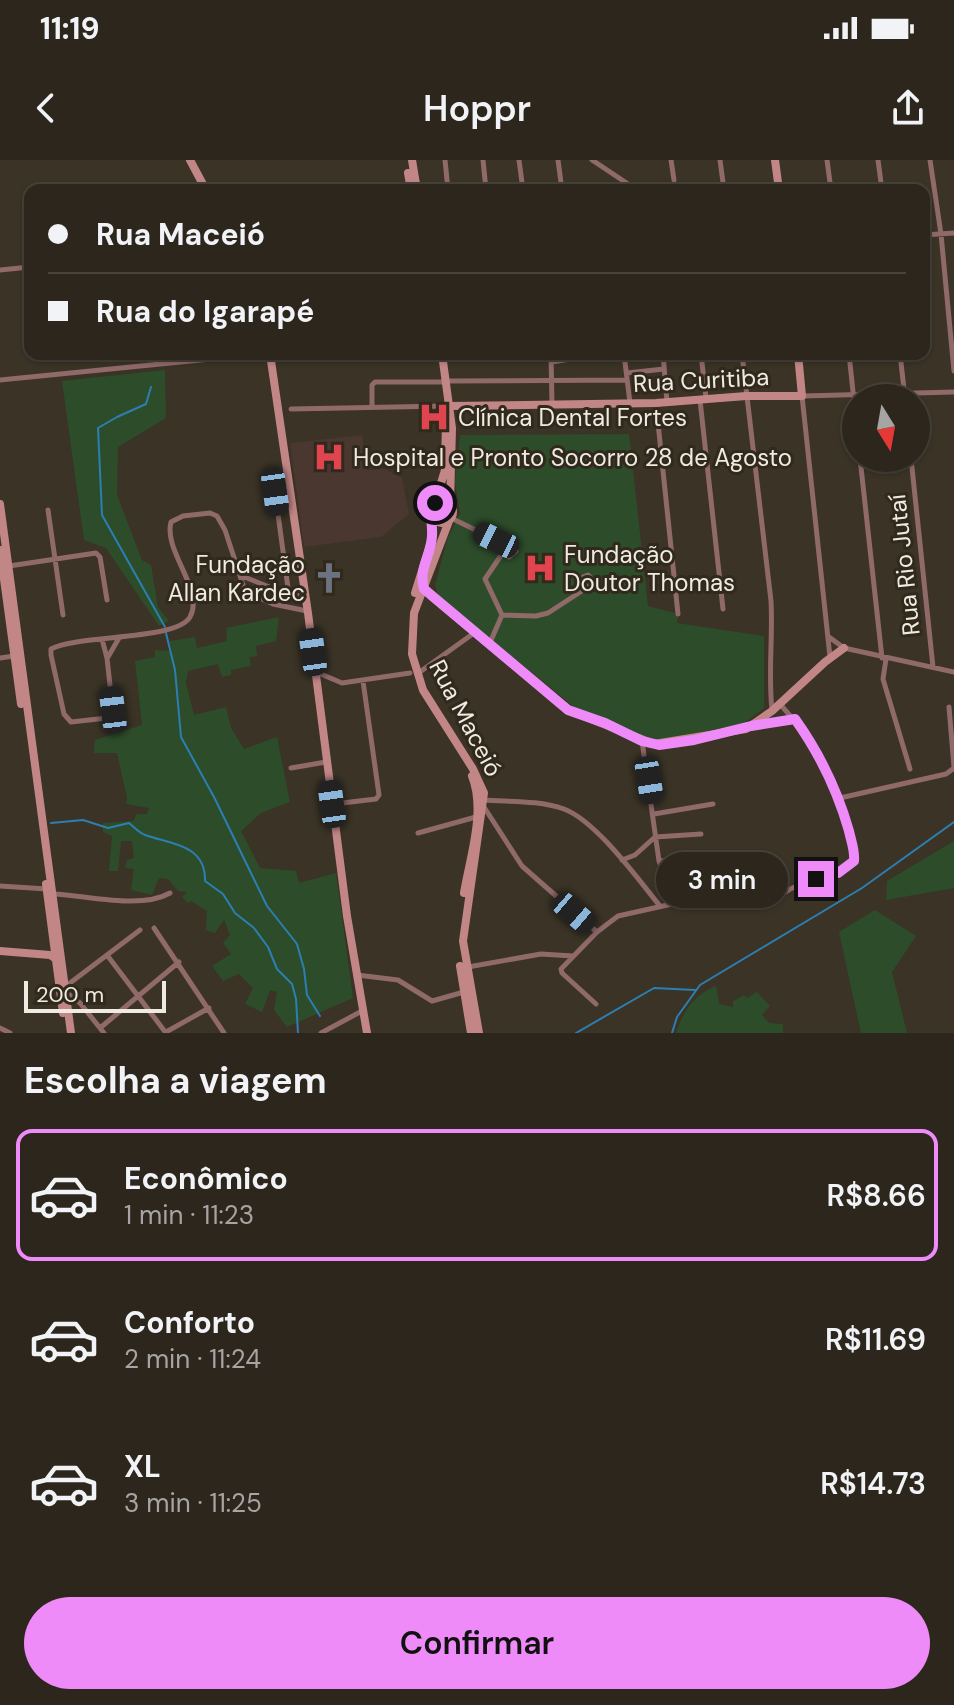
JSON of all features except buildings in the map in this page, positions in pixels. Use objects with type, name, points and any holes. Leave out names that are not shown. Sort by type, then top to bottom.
[{"type":"main road","points":[[190,160],[203,184]]},
{"type":"main road","points":[[409,160],[413,184]]},
{"type":"main road","points":[[775,160],[778,184]]},
{"type":"main road","points":[[271,360],[356,975],[367,1033]]},
{"type":"main road","points":[[441,360],[448,406],[450,443],[450,519],[439,523],[431,517],[431,511],[444,476],[450,443]]},
{"type":"main road","points":[[799,360],[802,396]]},
{"type":"main road","name":"Rua Curitiba","points":[[448,406],[656,403],[746,396],[802,396]]},
{"type":"main road","points":[[435,503],[443,501],[450,505]]},
{"type":"main road","points":[[0,504],[50,891],[55,954],[69,1033]]},
{"type":"main road","name":"Rua Maceió","points":[[413,674],[414,613],[432,539],[431,517]]},
{"type":"main road","name":"Rua Maceió","points":[[450,519],[408,624],[407,654],[422,697],[471,776],[482,802],[463,927],[465,968],[479,1033]]},
{"type":"main road","points":[[0,550],[4,598],[66,990],[69,1033]]},
{"type":"main road","points":[[423,581],[435,599],[568,710],[659,745],[730,733],[751,726],[844,648]]},
{"type":"main road","points":[[419,598],[435,599]]},
{"type":"main road","name":"Rua Maceió","points":[[471,1033],[458,953],[458,932],[476,817],[482,802]]},
{"type":"main road","points":[[0,951],[55,954]]},
{"type":"street","points":[[445,160],[447,184]]},
{"type":"street","points":[[483,160],[485,184]]},
{"type":"street","points":[[519,160],[522,184]]},
{"type":"street","points":[[558,160],[561,184]]},
{"type":"street","points":[[592,160],[628,184]]},
{"type":"street","points":[[671,160],[674,180]]},
{"type":"street","points":[[720,160],[723,184]]},
{"type":"street","points":[[827,160],[830,184]]},
{"type":"street","points":[[878,160],[881,184]]},
{"type":"street","points":[[930,160],[941,234],[954,371]]},
{"type":"street","points":[[930,235],[954,233]]},
{"type":"street","points":[[0,270],[24,268]]},
{"type":"street","points":[[0,380],[200,360]]},
{"type":"street","points":[[552,405],[552,362],[564,360]]},
{"type":"street","points":[[625,360],[630,403]]},
{"type":"street","points":[[663,360],[667,402]]},
{"type":"street","points":[[701,360],[723,609]]},
{"type":"street","points":[[743,360],[771,601],[769,681],[772,711]]},
{"type":"street","points":[[850,360],[852,384]]},
{"type":"street","points":[[901,360],[903,384]]},
{"type":"street","points":[[372,407],[372,384],[382,382],[551,381],[627,377],[664,369]]},
{"type":"street","name":"Rua Curitiba","points":[[930,393],[954,392]]},
{"type":"street","name":"Rua Curitiba","points":[[802,396],[842,394]]},
{"type":"street","points":[[802,396],[830,657]]},
{"type":"street","points":[[656,403],[678,614]]},
{"type":"street","name":"Rua Curitiba","points":[[291,409],[448,406]]},
{"type":"street","points":[[862,472],[884,658],[883,679],[910,769]]},
{"type":"street","name":"Rua Rio Jutaí","points":[[912,472],[933,667]]},
{"type":"street","points":[[275,492],[289,584],[285,592]]},
{"type":"street","points":[[48,510],[63,615]]},
{"type":"street","points":[[102,639],[107,658],[113,710],[111,716],[76,722],[67,720],[51,649],[102,639],[171,629],[186,622],[192,615],[193,603],[169,525],[174,520],[206,513],[217,516],[225,530],[243,587],[249,594],[273,604],[307,611]]},
{"type":"street","points":[[450,519],[496,540],[502,549],[485,579],[502,615],[489,645]]},
{"type":"street","points":[[9,566],[98,554],[107,600]]},
{"type":"street","points":[[242,576],[273,590],[305,597]]},
{"type":"street","points":[[502,615],[536,616],[548,613],[583,589]]},
{"type":"street","points":[[316,672],[342,683],[413,674],[474,633]]},
{"type":"street","points":[[828,636],[844,648],[954,672]]},
{"type":"street","points":[[107,658],[120,637]]},
{"type":"street","points":[[0,658],[15,656]]},
{"type":"street","points":[[332,804],[379,796],[363,681]]},
{"type":"street","points":[[772,903],[800,884],[847,868],[854,861],[840,798],[817,751],[795,719],[780,704]]},
{"type":"street","points":[[840,798],[946,774],[954,768],[949,707]]},
{"type":"street","points":[[751,726],[795,719]]},
{"type":"street","points":[[642,741],[659,861],[674,904]]},
{"type":"street","points":[[291,768],[326,762]]},
{"type":"street","points":[[482,802],[549,805],[575,814],[622,860],[660,906]]},
{"type":"street","points":[[482,802],[522,866],[597,932]]},
{"type":"street","points":[[654,814],[713,804]]},
{"type":"street","points":[[418,833],[476,817]]},
{"type":"street","points":[[622,860],[635,855],[655,837],[701,834]]},
{"type":"street","points":[[659,861],[748,854]]},
{"type":"street","points":[[0,886],[143,901],[170,893]]},
{"type":"street","points":[[596,1004],[562,973],[561,968],[597,932],[618,916],[717,894]]},
{"type":"street","points":[[154,928],[224,1033]]},
{"type":"street","points":[[140,930],[66,990],[102,1030],[137,994],[179,962]]},
{"type":"street","points":[[465,968],[541,954],[574,956]]},
{"type":"street","points":[[107,955],[166,1032],[209,1008]]},
{"type":"street","points":[[356,975],[398,980],[432,1001],[464,992]]},
{"type":"street","points":[[321,1033],[362,1011]]},
{"type":"street","points":[[0,1028],[10,1033]]},
{"type":"shaded area","points":[[362,435],[367,470],[385,469],[402,478],[409,514],[381,537],[304,547],[290,443]]},
{"type":"green space","points":[[165,370],[166,418],[118,447],[117,495],[142,560],[151,565],[158,607],[169,621],[159,626],[106,548],[84,540],[62,381]]},
{"type":"green space","points":[[629,434],[648,606],[678,614],[677,623],[764,636],[764,708],[743,724],[656,741],[574,707],[517,660],[470,627],[440,599],[435,586],[447,540],[460,513],[455,482],[460,435]]},
{"type":"green space","points":[[279,617],[276,641],[256,646],[257,656],[249,657],[251,666],[231,670],[231,675],[222,677],[218,664],[188,671],[186,683],[194,715],[226,707],[231,728],[244,749],[277,737],[290,802],[261,813],[241,831],[260,868],[296,871],[299,883],[336,873],[353,998],[287,1027],[274,1010],[277,992],[270,990],[262,1012],[245,1004],[253,988],[239,974],[223,981],[212,966],[231,954],[223,943],[230,935],[224,920],[215,933],[206,930],[207,911],[191,901],[188,903],[182,897],[187,892],[178,891],[168,879],[159,878],[152,895],[131,890],[134,869],[125,868],[127,860],[134,858],[132,841],[121,841],[118,871],[109,871],[112,836],[103,832],[103,823],[133,821],[137,814],[147,814],[149,808],[126,804],[117,753],[94,753],[95,740],[142,725],[135,661],[155,657],[155,650],[172,651],[169,641],[195,637],[197,648],[227,641],[226,628]]},
{"type":"green space","points":[[954,841],[954,888],[886,900],[887,881]]},
{"type":"green space","points":[[875,910],[916,936],[892,972],[907,1033],[861,1033],[839,932]]},
{"type":"green space","points":[[716,986],[719,1004],[733,1007],[733,1001],[757,992],[770,1006],[762,1015],[769,1023],[783,1024],[783,1033],[676,1033],[690,1005]]},
{"type":"waterway","points":[[151,387],[146,404],[98,428],[102,515],[165,627]]},
{"type":"waterway","points":[[166,633],[175,670],[181,737],[267,906],[297,944],[307,995],[320,1016]]},
{"type":"waterway","points":[[51,823],[83,820],[108,828],[129,823],[143,834],[193,853],[200,859],[205,881],[223,894],[235,913],[254,928],[268,947],[277,969],[292,984],[298,1033]]},
{"type":"waterway","points":[[672,1033],[677,1017],[700,985],[862,888],[954,822]]},
{"type":"waterway","points":[[576,1033],[654,988],[695,990]]},
{"type":"place","name":"Clínica Dental Fortes","points":[[434,417]]},
{"type":"place","name":"Hospital e Pronto Socorro 28 de Agosto","points":[[329,457]]},
{"type":"place","name":"Fundação Doutor Thomas","points":[[540,568]]},
{"type":"place","name":"Fundação Allan Kardec","points":[[329,578]]},
{"type":"route","points":[[435,503],[431,511],[432,539],[420,578],[424,589],[568,710],[659,745],[795,719],[825,765],[840,798],[855,856],[847,868],[816,879]]}]
